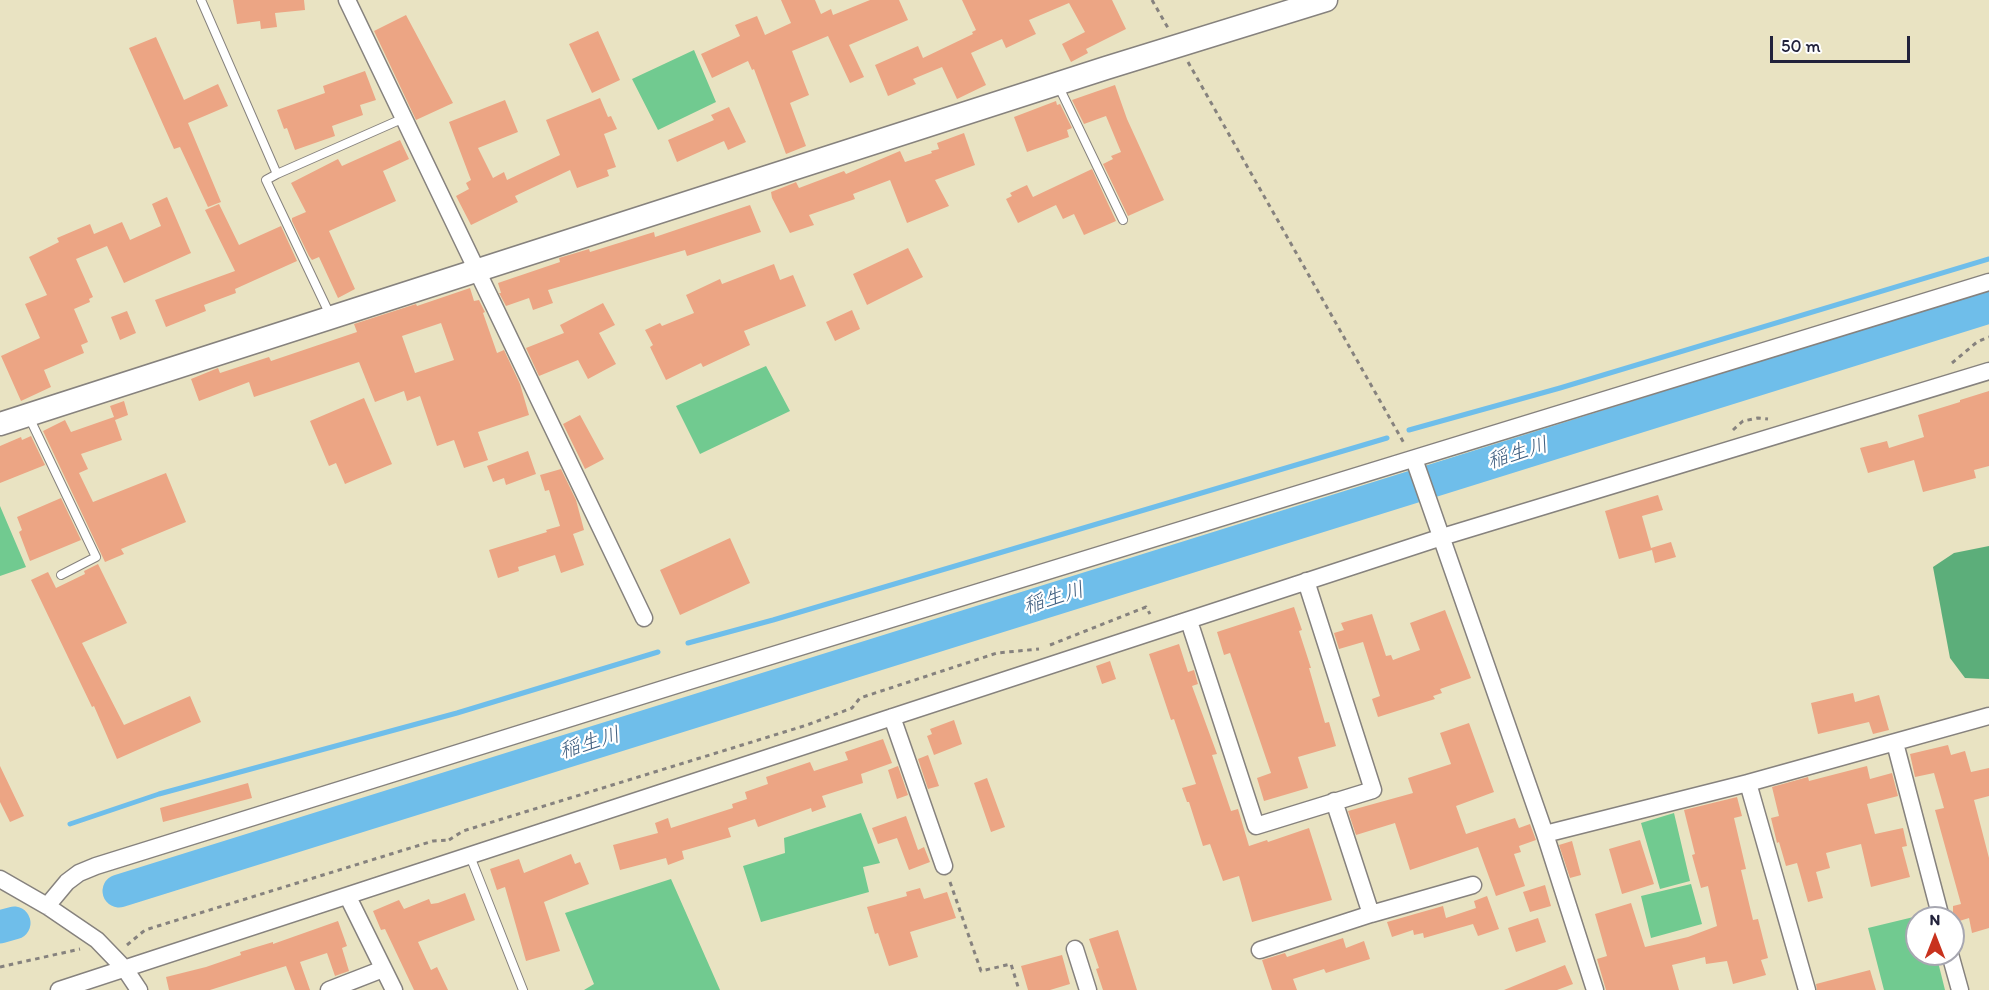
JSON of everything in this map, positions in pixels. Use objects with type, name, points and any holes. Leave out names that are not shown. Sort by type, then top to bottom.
[{"type":"street","points":[[347,0],[644,618]]},
{"type":"street","points":[[0,424],[1057,83],[1326,0]]},
{"type":"street","points":[[47,906],[67,882],[79,873],[96,866],[678,684],[1416,465],[1989,282]]},
{"type":"street","points":[[59,990],[1442,537],[1989,371]]},
{"type":"street","points":[[1416,465],[1545,834],[1595,990]]},
{"type":"street","points":[[1189,621],[1256,826],[1373,790],[1306,581]]},
{"type":"street","points":[[1545,834],[1748,783],[1989,716]]},
{"type":"street","points":[[892,717],[944,866]]},
{"type":"street","points":[[1894,743],[1938,906]]},
{"type":"street","points":[[1748,783],[1807,990]]},
{"type":"street","points":[[1334,801],[1371,914]]},
{"type":"street","points":[[0,879],[47,906],[97,940],[125,969],[139,990]]},
{"type":"street","points":[[1260,950],[1371,914],[1473,885]]},
{"type":"street","points":[[348,897],[394,990]]},
{"type":"street","points":[[1075,949],[1088,990]]},
{"type":"street","points":[[1953,966],[1960,990]]},
{"type":"street","points":[[329,990],[383,969]]},
{"type":"lane","points":[[201,0],[277,174]]},
{"type":"lane","points":[[1057,83],[1123,220]]},
{"type":"lane","points":[[331,317],[266,180],[404,118]]},
{"type":"lane","points":[[27,415],[96,557],[61,575]]},
{"type":"lane","points":[[470,856],[523,990]]},
{"type":"path","points":[[1152,0],[1416,465]]},
{"type":"path","points":[[127,945],[145,930],[434,841],[449,840],[463,831],[807,724],[852,708],[860,698],[997,653],[1038,649],[1146,607],[1152,617]]},
{"type":"path","points":[[944,866],[981,971],[1011,964],[1019,990]]},
{"type":"path","points":[[0,967],[81,948]]},
{"type":"green space","points":[[694,50],[716,102],[658,130],[632,79]]},
{"type":"green space","points":[[766,366],[790,411],[700,454],[676,406]]},
{"type":"green space","points":[[0,506],[26,567],[0,576]]},
{"type":"green space","points":[[1989,546],[1989,679],[1965,678],[1950,658],[1933,567],[1954,553]]},
{"type":"green space","points":[[861,813],[880,863],[863,867],[869,892],[761,922],[743,866],[785,853],[784,838]]},
{"type":"green space","points":[[1674,813],[1690,881],[1660,889],[1641,823]]},
{"type":"green space","points":[[671,879],[720,990],[584,990],[594,984],[565,913]]},
{"type":"green space","points":[[1691,884],[1702,924],[1651,938],[1641,896]]},
{"type":"green space","points":[[1905,919],[1905,966],[1939,966],[1945,990],[1884,990],[1868,928]]},
{"type":"building","points":[[233,0],[304,0],[305,10],[275,13],[277,27],[261,29],[260,21],[237,24]]},
{"type":"building","points":[[781,0],[815,0],[821,14],[831,9],[833,15],[870,0],[899,0],[908,20],[849,45],[864,77],[850,83],[828,36],[792,51],[809,95],[790,103],[806,146],[786,154],[754,69],[752,70],[748,61],[712,78],[701,54],[740,36],[735,25],[757,16],[765,35],[791,23]]},
{"type":"building","points":[[962,0],[1112,0],[1126,29],[1086,49],[1088,53],[1071,62],[1062,44],[1085,32],[1069,3],[1029,20],[1036,34],[1006,48],[1002,39],[971,53],[986,85],[957,99],[942,67],[913,79],[916,84],[888,96],[875,65],[918,46],[923,58],[973,34],[972,32],[976,30]]},
{"type":"building","points":[[406,15],[453,103],[416,120],[374,31]]},
{"type":"building","points":[[598,31],[620,80],[592,93],[569,44]]},
{"type":"building","points":[[156,37],[184,100],[218,84],[228,106],[188,123],[221,202],[208,207],[180,147],[174,149],[129,48]]},
{"type":"building","points":[[365,71],[376,100],[360,105],[363,115],[332,126],[335,136],[295,150],[277,110],[325,93],[323,86]]},
{"type":"building","points":[[1115,85],[1127,119],[1164,200],[1128,216],[1103,164],[1113,159],[1111,156],[1121,152],[1106,116],[1084,124],[1072,100]]},
{"type":"building","points":[[600,98],[608,117],[611,116],[617,129],[604,134],[616,167],[607,170],[609,176],[577,188],[570,170],[515,196],[518,202],[471,225],[456,196],[469,189],[466,183],[471,180],[449,122],[505,100],[518,132],[478,148],[493,178],[504,172],[507,180],[560,155],[546,120]]},
{"type":"building","points":[[1056,101],[1057,105],[1060,104],[1072,128],[1067,130],[1069,137],[1027,152],[1014,117]]},
{"type":"building","points":[[729,107],[746,142],[728,150],[724,141],[677,162],[668,140],[714,120],[711,115]]},
{"type":"building","points":[[964,133],[975,165],[935,180],[949,206],[907,223],[890,180],[853,194],[855,199],[809,215],[814,225],[790,233],[772,198],[771,192],[796,182],[799,188],[844,171],[846,174],[900,151],[905,162],[932,153],[931,151],[939,149],[937,143]]},
{"type":"building","points":[[400,140],[409,159],[383,171],[396,201],[329,231],[355,289],[338,298],[319,257],[312,260],[309,256],[292,221],[292,218],[306,212],[291,183],[338,159],[342,166]]},
{"type":"building","points":[[1092,169],[1116,221],[1084,235],[1074,214],[1063,219],[1056,205],[1018,223],[1006,199],[1012,196],[1010,193],[1027,185],[1033,197]]},
{"type":"building","points":[[167,197],[191,253],[124,283],[107,246],[76,259],[93,297],[89,299],[90,302],[74,309],[88,342],[81,345],[84,353],[44,370],[51,387],[21,401],[1,356],[40,338],[25,304],[47,295],[29,257],[59,242],[57,238],[90,224],[94,234],[122,222],[130,240],[161,226],[152,204]]},
{"type":"building","points":[[219,204],[239,245],[281,226],[297,261],[235,289],[236,293],[204,305],[206,311],[166,327],[155,300],[235,271],[205,210]]},
{"type":"building","points":[[750,205],[761,232],[687,256],[685,250],[548,290],[553,303],[533,310],[529,298],[506,306],[499,293],[501,293],[498,283],[560,262],[559,258],[589,249],[590,252],[654,232],[655,237]]},
{"type":"building","points":[[908,248],[923,277],[867,305],[853,274]]},
{"type":"building","points":[[774,264],[780,280],[793,275],[806,306],[744,331],[750,345],[703,367],[701,363],[666,380],[650,347],[653,345],[645,330],[694,313],[686,295],[720,279],[722,284]]},
{"type":"building","points":[[470,288],[474,301],[479,300],[485,312],[483,313],[497,353],[504,350],[520,384],[529,415],[478,432],[488,460],[464,468],[454,440],[437,446],[420,396],[407,401],[404,391],[375,402],[359,362],[254,397],[249,382],[199,401],[191,379],[218,368],[220,373],[269,357],[271,361],[357,332],[354,324],[416,304],[417,306]],"holes":[[[441,323],[454,360],[415,373],[402,336]]]},
{"type":"building","points":[[603,303],[615,325],[599,333],[616,364],[588,379],[578,360],[539,376],[526,348],[564,333],[560,325]]},
{"type":"building","points":[[852,310],[860,329],[835,341],[826,322]]},
{"type":"building","points":[[127,311],[136,333],[120,340],[111,317]]},
{"type":"building","points":[[1989,391],[1989,466],[1974,470],[1976,478],[1923,492],[1914,460],[1868,473],[1860,448],[1887,441],[1889,448],[1924,437],[1918,415]]},
{"type":"building","points":[[364,398],[392,464],[345,484],[336,463],[329,466],[310,421]]},
{"type":"building","points":[[124,401],[128,415],[115,420],[122,440],[81,454],[88,469],[79,473],[93,502],[166,473],[186,522],[121,549],[124,554],[105,562],[43,431],[65,420],[71,432],[114,417],[110,406]]},
{"type":"building","points":[[580,415],[604,459],[585,469],[563,424]]},
{"type":"building","points":[[31,436],[45,465],[0,483],[0,446],[21,437],[22,440]]},
{"type":"building","points":[[528,451],[536,474],[506,485],[504,478],[493,482],[487,466]]},
{"type":"building","points":[[561,469],[576,500],[584,530],[573,534],[584,565],[561,573],[555,555],[518,567],[519,571],[498,578],[489,550],[560,526],[549,490],[545,491],[540,475]]},
{"type":"building","points":[[1658,495],[1663,510],[1642,516],[1651,548],[1671,542],[1676,557],[1655,563],[1652,550],[1619,559],[1605,511]]},
{"type":"building","points":[[61,498],[81,540],[30,561],[19,532],[22,530],[17,517]]},
{"type":"building","points":[[730,538],[750,583],[680,615],[660,570]]},
{"type":"building","points":[[98,564],[127,623],[82,643],[124,725],[190,696],[201,722],[117,759],[94,706],[92,707],[31,580],[48,572],[56,588],[85,574],[84,571]]},
{"type":"building","points":[[1294,607],[1325,723],[1329,722],[1336,746],[1298,757],[1308,788],[1264,801],[1257,778],[1271,773],[1230,653],[1224,655],[1217,632]]},
{"type":"building","points":[[1445,610],[1471,678],[1440,689],[1442,693],[1433,696],[1435,699],[1378,717],[1372,699],[1380,696],[1363,642],[1339,649],[1334,633],[1344,630],[1341,623],[1372,614],[1386,656],[1391,655],[1393,660],[1420,650],[1410,623]]},
{"type":"building","points":[[1179,644],[1188,672],[1194,670],[1198,684],[1192,686],[1217,754],[1212,755],[1231,811],[1238,809],[1249,846],[1309,828],[1332,900],[1252,922],[1239,876],[1223,881],[1210,844],[1203,846],[1189,802],[1182,788],[1196,784],[1149,654]]},
{"type":"building","points":[[1110,661],[1116,679],[1102,684],[1096,666]]},
{"type":"building","points":[[1853,693],[1855,702],[1879,695],[1889,730],[1873,734],[1869,722],[1818,734],[1811,703]]},
{"type":"building","points":[[954,720],[962,744],[934,755],[927,736],[932,734],[930,729]]},
{"type":"building","points":[[1469,723],[1494,792],[1456,806],[1466,834],[1515,818],[1519,828],[1530,824],[1536,840],[1519,846],[1521,852],[1514,854],[1525,886],[1496,896],[1478,847],[1410,870],[1395,823],[1356,835],[1348,811],[1413,793],[1408,778],[1451,764],[1440,733]]},
{"type":"building","points":[[883,739],[892,763],[861,774],[863,783],[822,796],[826,807],[812,812],[811,808],[758,827],[755,819],[728,828],[731,837],[682,851],[684,859],[668,865],[666,858],[620,870],[613,845],[658,833],[655,823],[668,818],[671,828],[733,808],[732,804],[747,799],[745,792],[768,784],[766,777],[810,762],[814,771],[848,760],[845,752]]},
{"type":"building","points":[[1948,745],[1951,755],[1965,751],[1971,772],[1989,768],[1989,796],[1974,800],[1989,858],[1989,928],[1972,933],[1969,918],[1965,919],[1965,906],[1953,906],[1961,904],[1935,810],[1944,808],[1934,773],[1915,777],[1910,754]]},
{"type":"building","points":[[928,755],[939,786],[928,789],[918,759]]},
{"type":"building","points":[[0,766],[24,816],[10,822],[0,802]]},
{"type":"building","points":[[898,766],[908,795],[897,799],[888,770]]},
{"type":"building","points":[[1867,766],[1870,779],[1892,773],[1898,796],[1867,804],[1875,834],[1903,828],[1907,846],[1902,847],[1910,877],[1871,887],[1861,844],[1826,853],[1830,868],[1816,872],[1823,898],[1808,902],[1797,863],[1786,866],[1779,842],[1777,843],[1771,818],[1779,816],[1772,787],[1808,777],[1809,781]]},
{"type":"building","points":[[987,778],[1005,827],[991,832],[974,783]]},
{"type":"building","points":[[248,783],[252,798],[163,822],[160,808]]},
{"type":"building","points":[[1737,797],[1742,816],[1734,818],[1746,869],[1741,870],[1753,920],[1758,919],[1768,958],[1761,960],[1766,975],[1733,984],[1727,961],[1706,964],[1705,957],[1672,965],[1679,990],[1606,990],[1597,959],[1607,956],[1595,914],[1631,903],[1645,947],[1688,937],[1717,926],[1708,886],[1701,888],[1684,810]]},
{"type":"building","points":[[906,816],[918,850],[924,847],[930,862],[909,870],[897,838],[878,844],[872,828]]},
{"type":"building","points":[[1640,840],[1654,884],[1622,894],[1609,849]]},
{"type":"building","points":[[1572,841],[1581,875],[1570,878],[1559,845]]},
{"type":"building","points":[[571,854],[575,864],[580,862],[589,884],[544,902],[560,951],[526,961],[505,887],[497,890],[490,869],[519,859],[524,873]]},
{"type":"building","points":[[1545,885],[1551,906],[1530,912],[1523,892]]},
{"type":"building","points":[[920,888],[924,899],[947,892],[956,918],[910,932],[918,957],[889,966],[878,933],[875,934],[867,907],[907,896],[906,892]]},
{"type":"building","points":[[465,893],[475,920],[418,942],[431,970],[437,967],[448,990],[414,990],[385,929],[381,930],[373,911],[399,900],[404,909],[429,899],[431,904],[438,903]]},
{"type":"building","points":[[1487,896],[1499,929],[1478,936],[1473,924],[1424,938],[1423,933],[1414,935],[1413,930],[1392,937],[1387,922],[1443,906],[1446,918],[1476,908],[1474,901]]},
{"type":"building","points":[[1538,918],[1546,942],[1516,952],[1508,928]]},
{"type":"building","points":[[338,921],[347,946],[342,948],[349,971],[335,976],[327,953],[300,962],[310,990],[295,990],[286,966],[210,990],[169,990],[166,977],[206,967],[241,955],[240,952],[273,942],[273,944]]},
{"type":"building","points":[[1118,930],[1137,990],[1103,990],[1096,969],[1099,968],[1089,939]]},
{"type":"building","points":[[1343,938],[1346,948],[1364,941],[1370,959],[1326,973],[1324,969],[1293,979],[1297,990],[1272,990],[1262,960],[1285,953],[1287,957]]},
{"type":"building","points":[[1062,955],[1070,984],[1050,990],[1028,990],[1021,966]]},
{"type":"building","points":[[1565,965],[1573,984],[1557,990],[1504,990]]},
{"type":"building","points":[[1870,970],[1876,990],[1817,990],[1816,984]]},
{"type":"waterway","points":[[1409,430],[1560,388],[1989,259]]},
{"type":"waterway","name":"稲生川","points":[[119,891],[1989,307]]},
{"type":"waterway","points":[[688,643],[773,620],[1387,438]]},
{"type":"waterway","points":[[70,824],[159,794],[457,713],[658,652]]},
{"type":"waterway","name":"稲生川","points":[[0,927],[14,923]]}]
